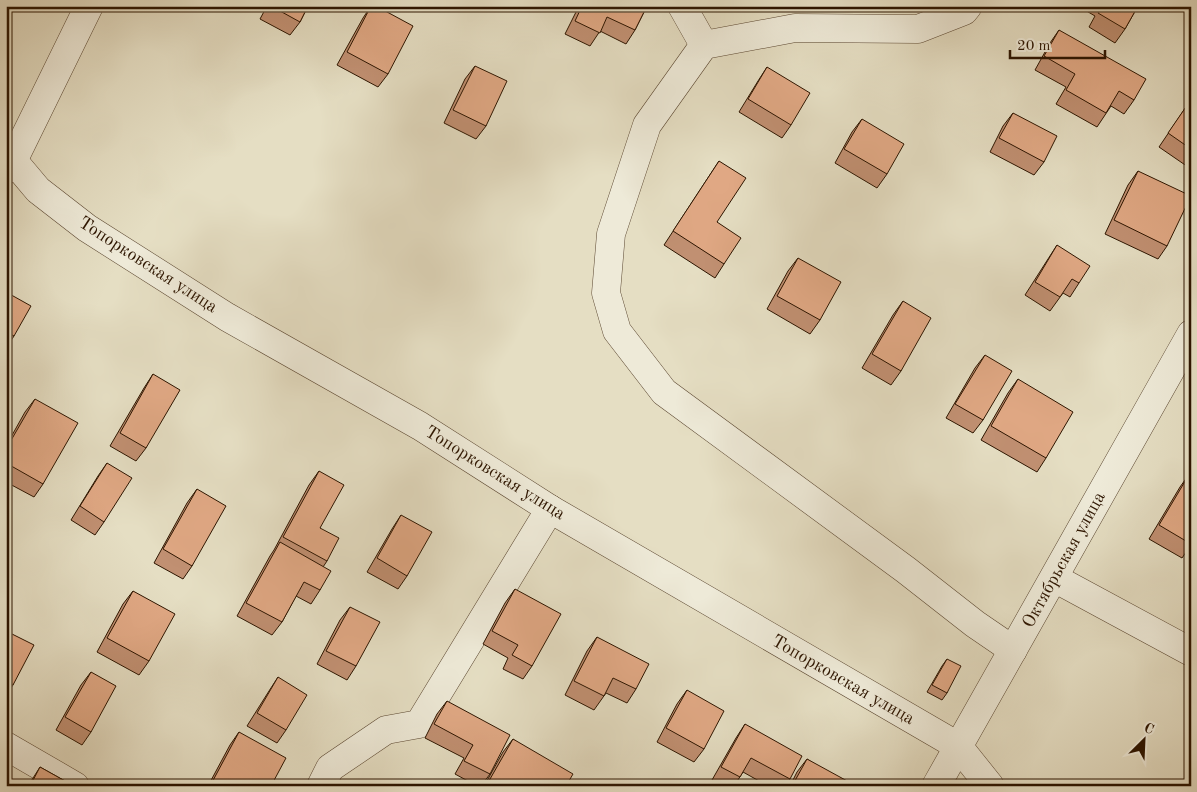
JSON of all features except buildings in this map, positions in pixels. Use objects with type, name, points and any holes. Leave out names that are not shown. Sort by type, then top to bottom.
[{"type":"street","points":[[9,161],[88,6]]},
{"type":"street","points":[[682,6],[704,45]]},
{"type":"street","points":[[968,6],[964,11],[918,29],[795,28],[704,45],[647,125],[611,234],[606,292],[616,331],[664,392],[906,570],[975,624],[1013,650]]},
{"type":"street","name":"Топорковская улица","points":[[9,161],[38,190],[87,228],[227,317],[420,426],[550,509],[958,746],[990,786]]},
{"type":"street","name":"Октябрьская улица","points":[[936,786],[1191,334]]},
{"type":"street","points":[[321,786],[330,768],[386,730],[419,724],[550,509]]},
{"type":"street","points":[[1054,578],[1191,652]]},
{"type":"street","points":[[6,746],[75,786]]}]
